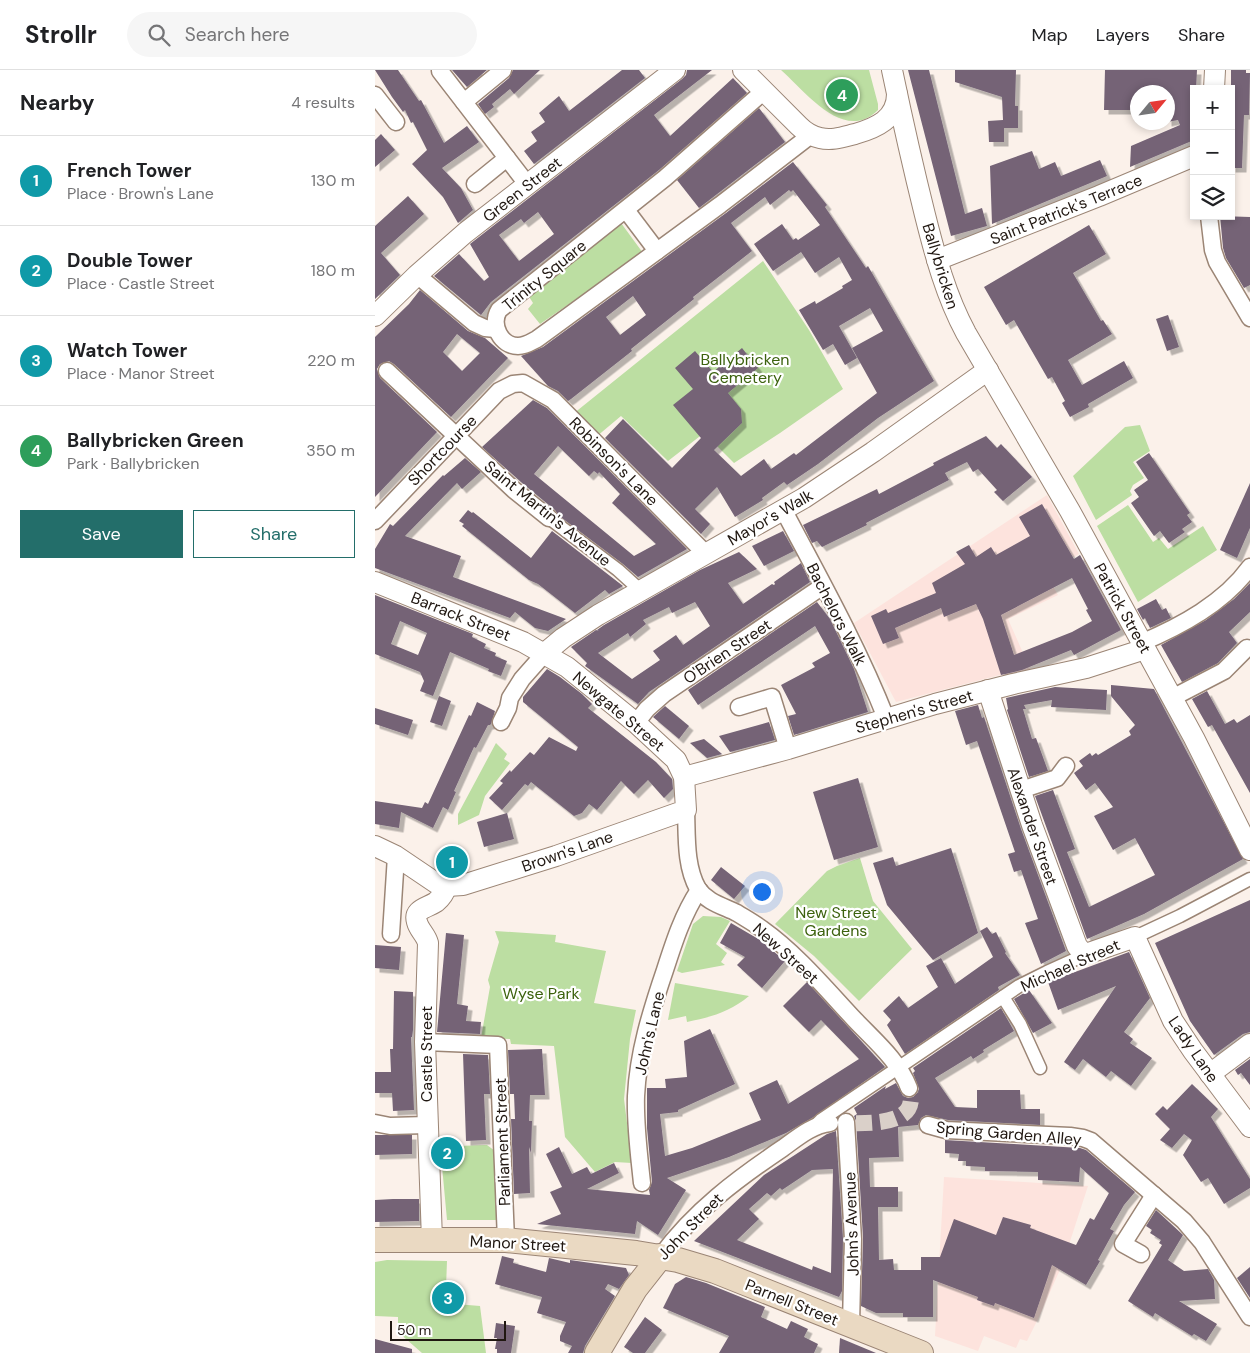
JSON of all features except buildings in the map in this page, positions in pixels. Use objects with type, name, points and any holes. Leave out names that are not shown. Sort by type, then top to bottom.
[{"type":"main road","name":"Manor Street","points":[[375,1240],[506,1240],[661,1256]]},
{"type":"main road","name":"Parnell Street","points":[[661,1256],[715,1271],[921,1353]]},
{"type":"main road","name":"John Street","points":[[597,1353],[635,1289],[661,1256]]},
{"type":"street","points":[[464,102],[503,70]]},
{"type":"street","name":"Green Street","points":[[375,316],[417,275],[465,233],[675,70]]},
{"type":"street","points":[[743,70],[799,126],[811,135]]},
{"type":"street","name":"Ballybricken","points":[[892,70],[910,154],[937,260],[955,312],[988,370]]},
{"type":"street","points":[[1214,85],[1215,70]]},
{"type":"street","points":[[441,71],[527,184]]},
{"type":"street","name":"Trinity Square","points":[[764,91],[695,154],[499,310],[495,318],[496,329],[502,338],[517,346],[528,344],[545,333],[720,205],[811,135]]},
{"type":"street","name":"Ballybricken","points":[[811,135],[824,139],[835,139],[870,129],[883,123],[893,112],[897,100],[896,91]]},
{"type":"street","points":[[375,96],[396,122]]},
{"type":"street","name":"Ballybricken","points":[[870,129],[880,128],[895,134],[906,145],[910,154]]},
{"type":"street","points":[[475,184],[507,158]]},
{"type":"street","name":"Saint Patrick's Terrace","points":[[937,260],[1190,158]]},
{"type":"street","points":[[626,210],[657,251]]},
{"type":"street","points":[[1210,220],[1215,258],[1228,284],[1250,318]]},
{"type":"street","points":[[417,275],[474,323],[485,328],[496,329]]},
{"type":"street","name":"Mayor's Walk","points":[[545,653],[573,631],[640,590],[784,510],[873,452],[988,370]]},
{"type":"street","name":"Patrick Street","points":[[988,370],[1061,495],[1172,698],[1209,766],[1250,850]]},
{"type":"street","name":"Saint Martin's Avenue","points":[[387,371],[514,490],[618,570],[640,590]]},
{"type":"street","name":"Shortcourse","points":[[375,521],[499,391],[513,384]]},
{"type":"street","name":"Robinson's Lane","points":[[513,384],[528,385],[539,394],[553,400],[706,554]]},
{"type":"street","name":"Bachelors Walk","points":[[784,510],[860,658],[887,718]]},
{"type":"street","points":[[1143,646],[1213,603],[1233,586],[1250,567]]},
{"type":"street","name":"Barrack Street","points":[[375,582],[497,630],[545,653]]},
{"type":"street","name":"O'Brien Street","points":[[636,723],[647,709],[664,694],[823,586]]},
{"type":"street","name":"Stephen's Street","points":[[684,777],[988,690],[1086,668],[1143,646]]},
{"type":"street","points":[[1172,698],[1224,671],[1247,648]]},
{"type":"street","points":[[501,722],[508,708],[510,698],[522,679],[545,653]]},
{"type":"street","name":"Newgate Street","points":[[545,653],[567,667],[636,723],[672,756],[679,764],[684,777]]},
{"type":"street","name":"Alexander Street","points":[[988,690],[1047,868],[1075,941],[1080,950],[1089,953]]},
{"type":"street","points":[[739,707],[772,696],[787,749]]},
{"type":"street","points":[[1021,790],[1057,778],[1066,766]]},
{"type":"street","points":[[684,777],[689,858],[693,878],[699,890]]},
{"type":"street","name":"Brown's Lane","points":[[447,886],[463,885],[556,856],[686,810]]},
{"type":"street","points":[[375,846],[396,856],[431,880],[447,886]]},
{"type":"street","points":[[391,934],[396,856]]},
{"type":"street","name":"Michael Street","points":[[899,1068],[1003,997],[1040,975],[1089,953],[1135,937],[1180,916],[1250,879]]},
{"type":"street","name":"Castle Street","points":[[431,1240],[425,1042],[428,943],[426,936],[418,925],[417,914],[420,910],[436,902],[443,895],[447,886]]},
{"type":"street","name":"New Street","points":[[699,890],[707,898],[747,919],[775,939],[816,978],[899,1068]]},
{"type":"street","name":"John's Lane","points":[[642,1183],[635,1110],[637,1080],[642,1051],[653,1009],[678,932],[689,905],[699,890]]},
{"type":"street","name":"Lady Lane","points":[[1135,937],[1173,1021],[1250,1127]]},
{"type":"street","points":[[1003,997],[1023,1030],[1040,1068]]},
{"type":"street","name":"Parliament Street","points":[[425,1042],[498,1045],[506,1240]]},
{"type":"street","points":[[1210,1074],[1250,1044]]},
{"type":"street","points":[[899,1068],[909,1088]]},
{"type":"street","name":"John Street","points":[[661,1256],[677,1235],[711,1201],[741,1177],[899,1068]]},
{"type":"street","name":"John's Avenue","points":[[846,1122],[853,1239],[851,1325]]},
{"type":"street","points":[[375,1123],[397,1127],[427,1125]]},
{"type":"street","name":"John Street","points":[[813,1128],[830,1123]]},
{"type":"street","name":"Spring Garden Alley","points":[[928,1125],[946,1130],[1051,1134],[1083,1138],[1097,1146],[1196,1234],[1250,1317]]},
{"type":"street","points":[[1141,1254],[1123,1244],[1154,1195]]},
{"type":"shaded area","points":[[1047,495],[1079,554],[1046,574],[1058,595],[1008,619],[1031,671],[1000,675],[896,702],[854,623]]},
{"type":"shaded area","points":[[944,1177],[1088,1186],[1063,1263],[1027,1341],[1020,1339],[1016,1348],[984,1336],[978,1351],[935,1336]]},
{"type":"green space","points":[[781,70],[869,70],[878,110],[865,119],[852,121],[839,118],[813,101]]},
{"type":"green space","points":[[621,223],[643,253],[540,324],[528,309],[533,303],[528,295]]},
{"type":"green space","name":"Ballybricken Cemetery","points":[[763,261],[809,330],[843,389],[734,463],[704,433],[668,461],[621,416],[596,437],[573,414]]},
{"type":"green space","points":[[1140,425],[1150,451],[1133,462],[1144,478],[1133,485],[1130,491],[1132,495],[1096,520],[1073,476],[1125,427]]},
{"type":"green space","points":[[1128,505],[1153,542],[1159,538],[1168,549],[1203,526],[1217,550],[1138,602],[1097,526]]},
{"type":"green space","points":[[496,743],[507,754],[504,759],[510,763],[485,796],[479,815],[458,825],[458,814]]},
{"type":"green space","name":"New Street Gardens","points":[[860,858],[873,901],[912,949],[859,1001],[814,956],[775,924],[827,871]]},
{"type":"green space","points":[[703,916],[721,917],[730,921],[716,944],[727,953],[721,962],[725,965],[682,973],[677,971],[693,924]]},
{"type":"green space","name":"Wyse Park","points":[[495,931],[556,935],[555,942],[606,951],[594,1003],[636,1010],[630,1039],[624,1099],[632,1163],[615,1162],[595,1172],[565,1137],[554,1046],[511,1044],[510,1039],[481,1038],[490,987],[488,980],[499,942]]},
{"type":"green space","points":[[675,983],[749,996],[735,1006],[712,1016],[687,1022],[686,1016],[668,1020]]},
{"type":"green space","points":[[487,1145],[495,1151],[498,1220],[447,1220],[442,1166],[457,1166],[457,1146]]},
{"type":"green space","points":[[387,1260],[447,1261],[446,1288],[438,1296],[439,1303],[444,1308],[450,1309],[456,1304],[480,1306],[486,1353],[422,1353],[398,1332],[398,1317],[375,1316],[375,1262]]},
{"type":"tunnel","points":[[832,1123],[871,1123],[897,1118],[906,1111],[911,1102],[909,1088]]},
{"type":"place","name":"Ballybricken Green","points":[[842,95]]},
{"type":"place","name":"French Tower","points":[[452,862]]},
{"type":"place","name":"Double Tower","points":[[447,1153]]},
{"type":"place","name":"Watch Tower","points":[[448,1298]]}]
